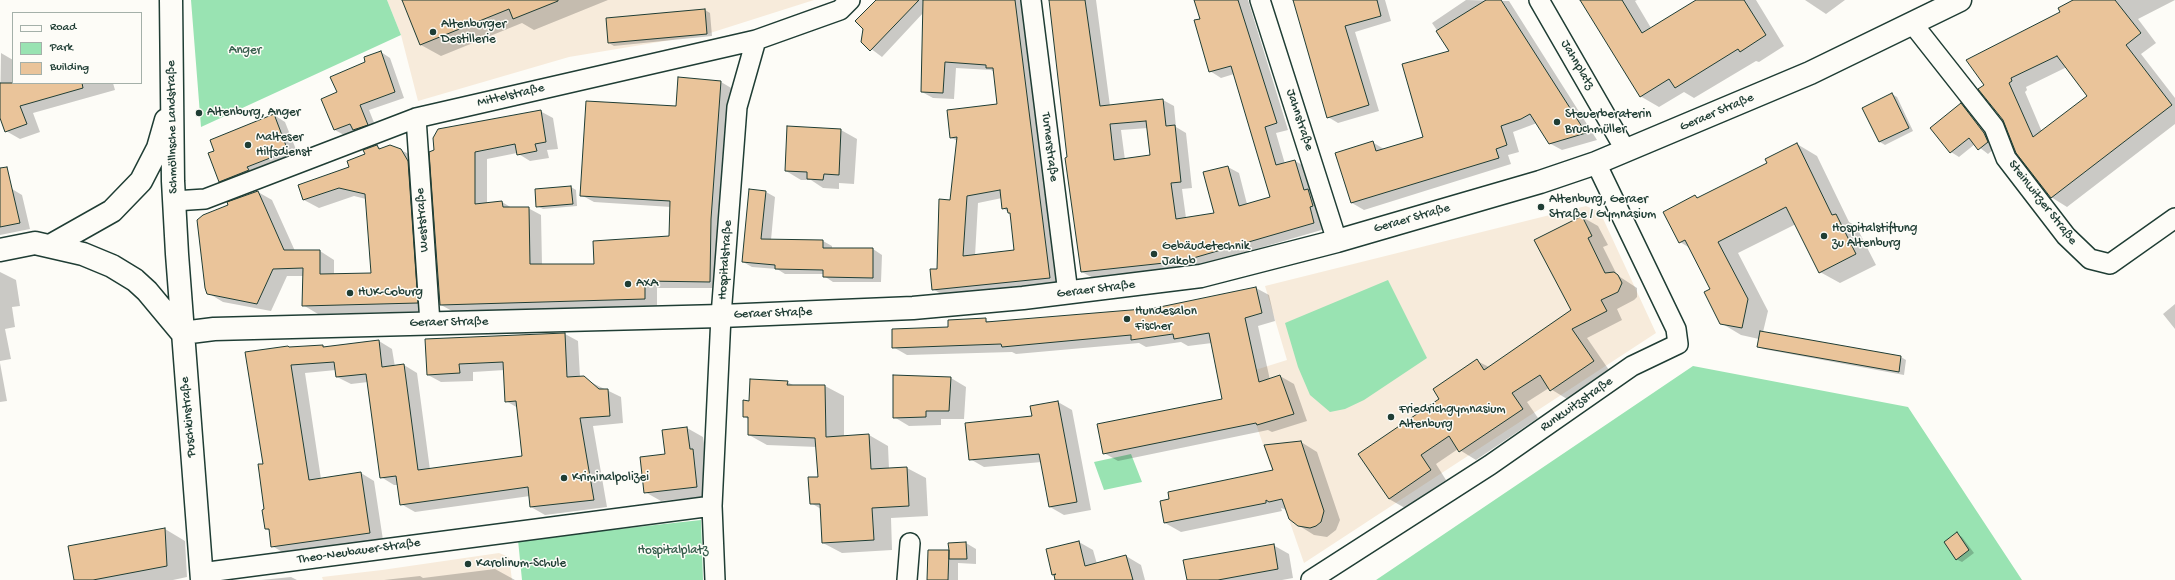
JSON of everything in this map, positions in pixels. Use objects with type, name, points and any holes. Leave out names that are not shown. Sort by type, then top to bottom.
[{"type":"main road","name":"Schmöllnsche Landstraße","points":[[171,0],[174,201],[177,254]]},
{"type":"main road","name":"Geraer Straße","points":[[182,333],[214,329],[721,316],[913,308],[1068,293],[1201,276],[1337,241],[1540,182],[1596,162],[1626,151],[1810,73],[1960,0]]},
{"type":"main road","points":[[50,246],[112,211],[141,181],[158,148],[172,101]]},
{"type":"main road","points":[[0,250],[34,243],[83,254],[105,263],[135,280],[182,333]]},
{"type":"main road","name":"Puschkinstraße","points":[[177,254],[202,577]]},
{"type":"street","name":"Mittelstraße","points":[[174,201],[205,199],[416,118],[756,40],[840,10],[850,0]]},
{"type":"street","name":"Turnerstraße","points":[[1030,0],[1068,293]]},
{"type":"street","name":"Jahnstraße","points":[[1260,0],[1337,241]]},
{"type":"street","name":"Jahnplatz","points":[[1539,0],[1626,151]]},
{"type":"street","name":"Steinwitzer Straße","points":[[1912,23],[1994,127],[2006,158],[2066,236],[2090,259],[2110,264],[2175,218]]},
{"type":"street","name":"Hospitalstraße","points":[[712,506],[721,316],[737,107],[756,40]]},
{"type":"street","name":"Weststraße","points":[[416,118],[430,323]]},
{"type":"street","name":"Runkwitzstraße","points":[[1311,580],[1490,465],[1632,366],[1678,344],[1676,328],[1596,162]]},
{"type":"street","name":"Theo-Neubauer-Straße","points":[[202,577],[517,531],[712,506]]},
{"type":"street","points":[[712,506],[715,580]]},
{"type":"street","points":[[907,580],[910,543]]},
{"type":"shaded area","points":[[387,0],[814,0],[707,34],[569,57],[418,101],[401,35]]},
{"type":"shaded area","name":"Friedrichgymnasium Altenburg","points":[[1586,206],[1600,212],[1656,333],[1304,563],[1239,375],[1287,360],[1265,286]]},
{"type":"shaded area","name":"Karolinum-Schule","points":[[499,553],[509,557],[512,580],[323,580],[322,577],[382,570]]},
{"type":"green space","name":"Anger","points":[[191,0],[387,0],[401,35],[201,127]]},
{"type":"green space","points":[[1388,280],[1427,358],[1364,400],[1345,409],[1330,412],[1310,395],[1298,367],[1285,323]]},
{"type":"green space","points":[[1693,366],[1908,407],[2022,580],[1376,580]]},
{"type":"green space","points":[[1131,454],[1142,482],[1104,490],[1094,462]]},
{"type":"green space","name":"Hospitalplatz","points":[[701,520],[703,580],[522,580],[518,540]]},
{"type":"building","name":"Altenburger Destillerie","points":[[402,0],[558,1],[513,19],[509,9],[420,45]]},
{"type":"building","points":[[876,0],[919,0],[870,51],[861,42],[863,29],[855,21]]},
{"type":"building","points":[[923,0],[1015,0],[1050,278],[932,290],[930,269],[937,269],[939,199],[950,200],[957,137],[950,138],[947,110],[997,104],[993,68],[986,68],[986,65],[945,62],[943,93],[921,92]],"holes":[[[1000,190],[1002,209],[1007,208],[1008,213],[1010,213],[1014,250],[963,256],[967,196]]]},
{"type":"building","points":[[1049,0],[1085,0],[1100,106],[1163,99],[1166,126],[1175,125],[1181,182],[1171,183],[1176,219],[1214,213],[1203,172],[1228,166],[1239,206],[1270,197],[1231,66],[1209,72],[1194,20],[1200,19],[1194,0],[1238,0],[1277,123],[1265,127],[1276,165],[1295,160],[1304,190],[1308,189],[1313,206],[1310,207],[1314,223],[1183,261],[1081,272],[1065,158],[1067,157]],"holes":[[[1146,121],[1150,155],[1114,160],[1110,124]]]},
{"type":"building","points":[[1293,0],[1377,0],[1381,16],[1345,26],[1369,105],[1327,118]]},
{"type":"building","points":[[1486,0],[1501,0],[1586,133],[1549,144],[1530,114],[1501,126],[1507,145],[1496,149],[1499,158],[1351,203],[1335,153],[1373,141],[1376,151],[1423,137],[1402,64],[1449,51],[1436,31]]},
{"type":"building","points":[[1580,0],[1622,0],[1642,33],[1696,0],[1744,0],[1766,35],[1740,52],[1738,49],[1675,88],[1669,79],[1640,97]]},
{"type":"building","points":[[2073,0],[2115,0],[2141,33],[2126,45],[2172,105],[2051,198],[2016,153],[2003,120],[1978,89],[1984,85],[1966,60],[2060,12],[2058,8]],"holes":[[[2057,56],[2087,96],[2033,137],[2009,83],[2012,81],[2011,78]]]},
{"type":"building","points":[[705,9],[707,34],[608,43],[606,18]]},
{"type":"building","points":[[381,51],[395,92],[360,105],[368,125],[353,130],[350,124],[334,130],[321,99],[337,92],[330,77],[365,62],[364,57]]},
{"type":"building","points":[[678,77],[721,81],[711,219],[710,282],[645,281],[645,299],[440,305],[429,152],[434,150],[433,138],[438,129],[541,110],[546,142],[535,144],[537,151],[517,155],[515,144],[475,152],[475,204],[502,201],[503,207],[529,207],[530,264],[594,264],[593,241],[669,236],[670,201],[580,196],[586,101],[676,106]]},
{"type":"building","points":[[0,83],[82,84],[83,88],[20,106],[27,124],[5,132],[0,118]]},
{"type":"building","points":[[1892,93],[1909,128],[1879,142],[1862,108]]},
{"type":"building","points":[[1961,103],[1984,133],[1988,142],[1978,150],[1969,138],[1950,153],[1930,128]]},
{"type":"building","points":[[274,114],[288,151],[247,167],[249,170],[219,182],[208,153],[214,151],[210,140]]},
{"type":"building","points":[[787,126],[841,129],[839,175],[824,174],[823,180],[807,179],[807,172],[785,171]]},
{"type":"building","name":"Hospitalstiftung zu Altenburg","points":[[1797,143],[1832,215],[1836,214],[1856,254],[1819,273],[1786,207],[1718,242],[1748,299],[1742,328],[1720,324],[1704,292],[1710,289],[1685,240],[1679,243],[1663,212],[1695,195],[1697,198],[1767,163],[1765,159]]},
{"type":"building","points":[[377,145],[379,149],[390,145],[401,149],[408,161],[418,303],[302,306],[303,268],[273,269],[257,304],[207,294],[197,220],[203,215],[228,205],[227,202],[258,191],[284,250],[320,250],[320,274],[371,273],[365,194],[339,188],[303,200],[298,185],[349,167],[347,161],[365,154],[363,150]]},
{"type":"building","points":[[7,167],[20,223],[0,227],[0,168]]},
{"type":"building","points":[[571,186],[573,204],[536,207],[535,189]]},
{"type":"building","points":[[749,189],[766,191],[761,239],[823,240],[823,248],[873,248],[873,278],[823,277],[823,270],[775,269],[775,265],[742,262]]},
{"type":"building","points":[[1582,216],[1592,236],[1588,238],[1605,273],[1614,272],[1618,275],[1622,283],[1618,292],[1601,300],[1607,311],[1572,329],[1594,361],[1550,391],[1540,375],[1512,393],[1523,409],[1459,452],[1449,436],[1421,455],[1431,470],[1389,499],[1358,454],[1439,399],[1433,389],[1477,359],[1484,370],[1571,310],[1534,240]]},
{"type":"building","points":[[1256,287],[1262,313],[1245,318],[1259,382],[1280,375],[1294,414],[1257,425],[1256,423],[1103,454],[1097,424],[1222,399],[1209,333],[1174,339],[1173,334],[1131,340],[1131,335],[1002,347],[1001,344],[892,348],[892,329],[948,327],[948,320],[986,318],[986,322],[1155,308]]},
{"type":"building","points":[[1760,331],[1901,356],[1899,372],[1757,347]]},
{"type":"building","points":[[565,333],[567,377],[584,376],[599,389],[608,389],[610,416],[580,418],[594,500],[530,507],[528,487],[400,505],[396,476],[380,478],[366,374],[336,377],[334,362],[291,365],[309,480],[361,472],[370,533],[271,547],[269,529],[265,529],[262,510],[264,509],[258,464],[263,464],[245,352],[288,346],[323,345],[323,347],[379,340],[382,367],[404,364],[418,470],[522,456],[516,401],[505,402],[503,362],[459,364],[460,373],[427,375],[425,339]]},
{"type":"building","points":[[893,375],[951,377],[949,411],[926,411],[926,417],[893,418]]},
{"type":"building","points":[[750,379],[788,381],[787,385],[825,385],[826,437],[869,434],[871,469],[907,467],[909,506],[872,508],[874,540],[822,543],[820,504],[810,504],[808,477],[818,477],[815,438],[748,435],[748,417],[743,417],[743,400],[749,401]]},
{"type":"building","points":[[1058,401],[1077,502],[1049,507],[1039,454],[969,460],[965,423],[1032,416],[1030,406]]},
{"type":"building","points":[[687,427],[690,449],[693,449],[697,487],[644,493],[640,457],[665,454],[662,430]]},
{"type":"building","points":[[1301,441],[1324,511],[1321,522],[1316,526],[1310,528],[1298,526],[1289,519],[1282,499],[1269,502],[1266,500],[1266,503],[1164,523],[1160,501],[1169,499],[1168,492],[1273,470],[1264,445]]},
{"type":"building","points":[[165,528],[167,566],[93,580],[74,580],[68,546]]},
{"type":"building","points":[[1957,532],[1969,550],[1956,560],[1944,542]]},
{"type":"building","points":[[1079,541],[1085,566],[1126,555],[1133,580],[1055,580],[1054,575],[1056,574],[1052,575],[1046,549]]},
{"type":"building","points":[[966,542],[967,559],[949,559],[948,543]]},
{"type":"building","points":[[1274,544],[1278,569],[1218,580],[1187,580],[1183,560]]},
{"type":"building","points":[[928,550],[949,550],[948,580],[927,580]]},
{"type":"place","name":"Altenburger Destillerie","points":[[433,32]]},
{"type":"place","name":"Altenburg, Anger","points":[[199,113]]},
{"type":"place","name":"Steuerberaterin Bruchmüller","points":[[1557,122]]},
{"type":"place","name":"Malteser Hilfsdienst","points":[[248,145]]},
{"type":"place","name":"Altenburg, Geraer Straße / Gymnasium","points":[[1541,207]]},
{"type":"place","name":"Hospitalstiftung zu Altenburg","points":[[1824,236]]},
{"type":"place","name":"Gebäudetechnik Jakob","points":[[1154,254]]},
{"type":"place","name":"AXA","points":[[628,284]]},
{"type":"place","name":"HUK-Coburg","points":[[350,293]]},
{"type":"place","name":"Hundesalon Fischer","points":[[1127,319]]},
{"type":"place","name":"Friedrichgymnasium Altenburg","points":[[1391,417]]},
{"type":"place","name":"Kriminalpolizei","points":[[564,478]]},
{"type":"place","name":"Karolinum-Schule","points":[[468,564]]}]
